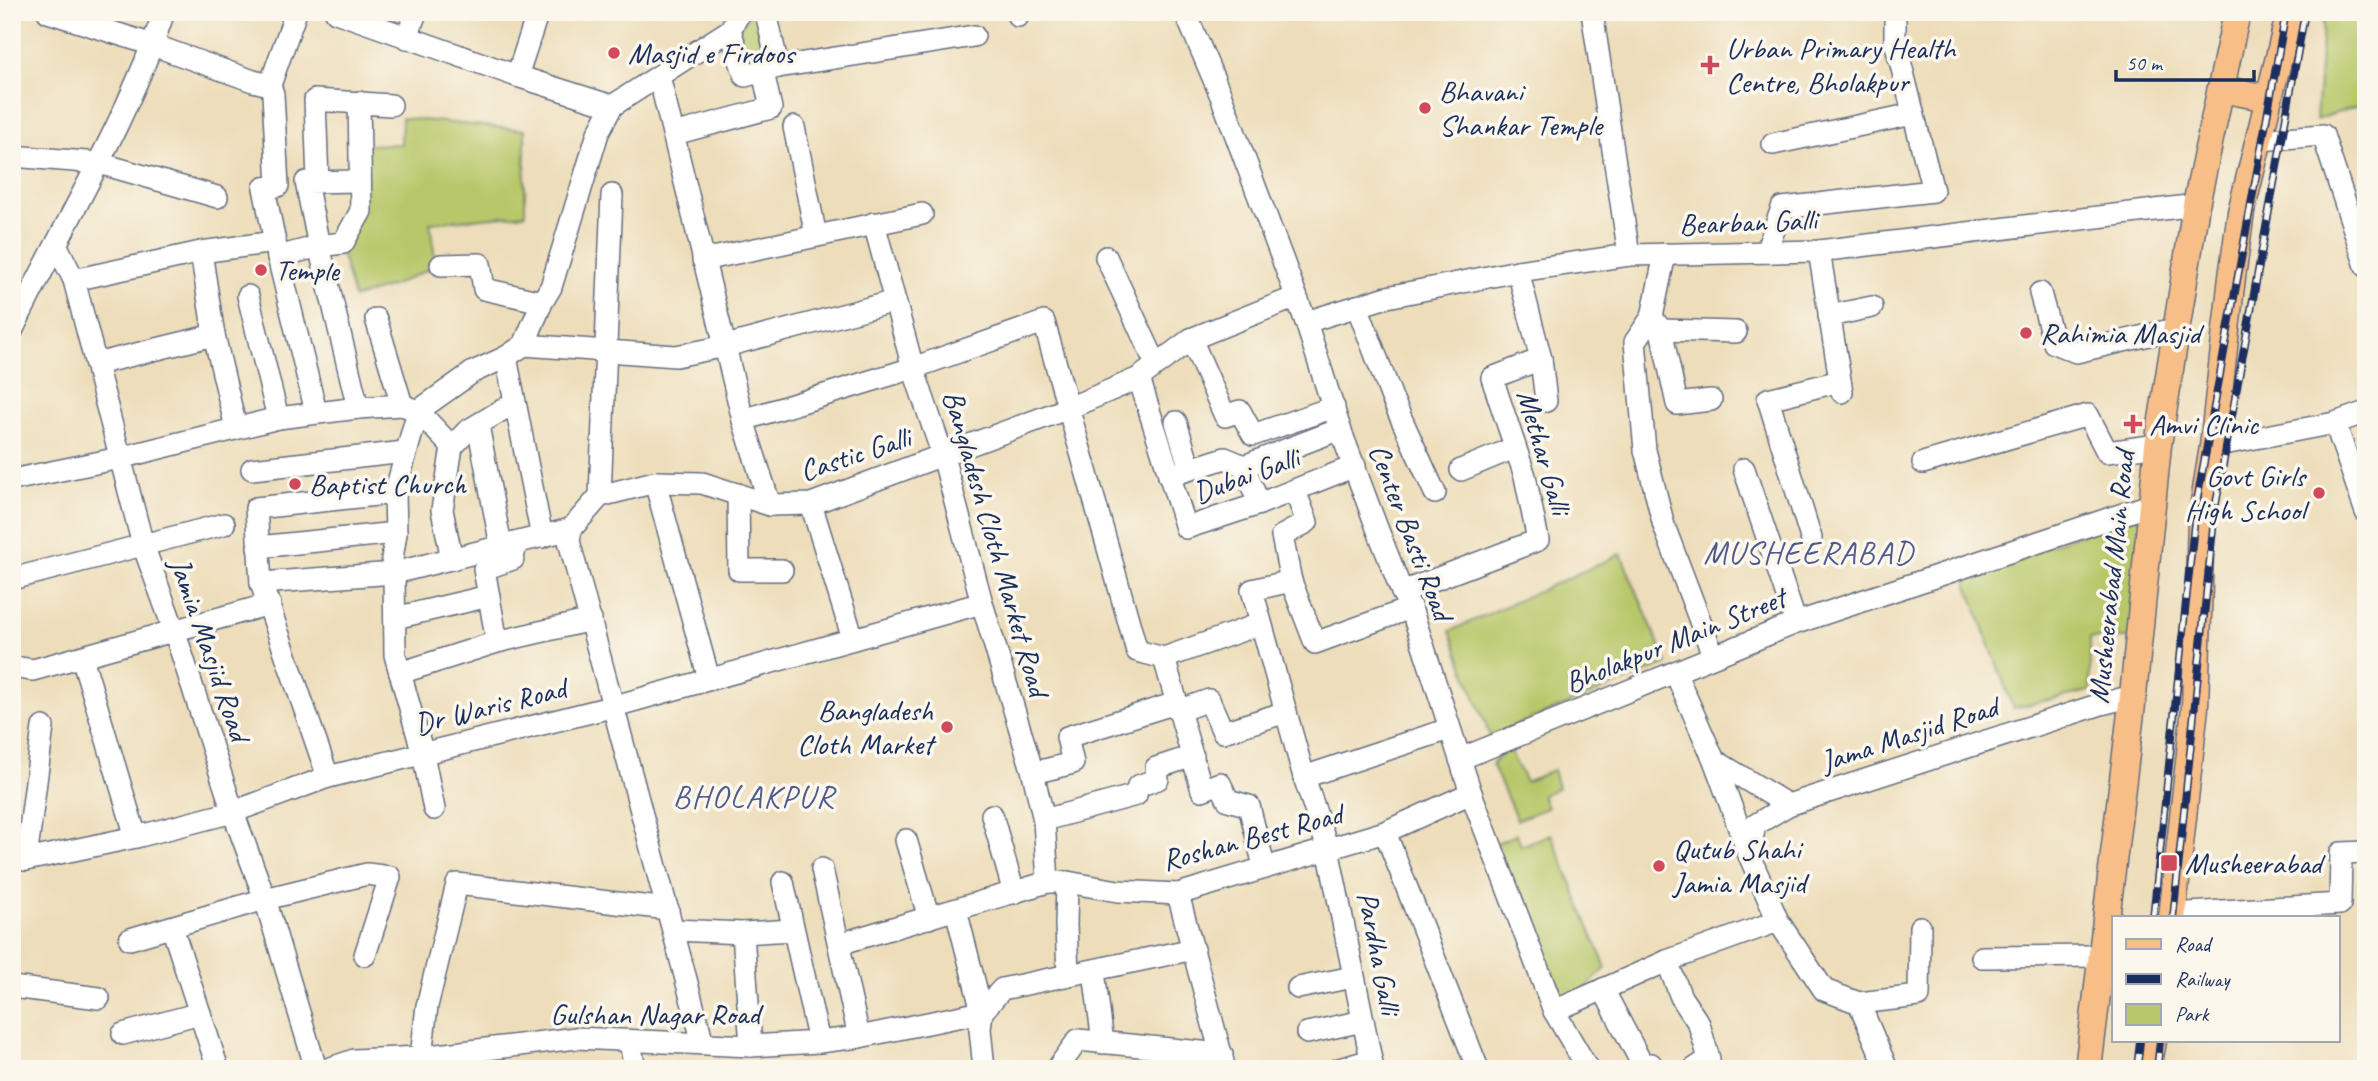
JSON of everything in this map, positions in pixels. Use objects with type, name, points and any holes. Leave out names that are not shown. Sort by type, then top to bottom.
[{"type":"main road","name":"Musheerabad Main Road","points":[[2088,1069],[2133,696],[2158,445],[2196,205],[2237,12]]},
{"type":"main road","points":[[2172,916],[2195,707],[2201,521],[2213,446],[2232,277],[2241,212],[2290,12]]},
{"type":"main road","points":[[2221,89],[2268,98]]},
{"type":"main road","points":[[2187,269],[2232,277]]},
{"type":"main road","points":[[2180,319],[2227,317]]},
{"type":"main road","points":[[2148,1069],[2152,1042]]},
{"type":"street","points":[[48,12],[270,85]]},
{"type":"street","points":[[12,331],[99,163],[153,45],[164,12]]},
{"type":"street","points":[[296,12],[270,85],[273,94],[278,186],[264,188],[276,250],[316,412]]},
{"type":"street","points":[[336,12],[517,76],[612,106]]},
{"type":"street","points":[[407,38],[416,12]]},
{"type":"street","points":[[517,76],[538,12]]},
{"type":"street","points":[[674,134],[771,108],[766,12]]},
{"type":"street","name":"Center Basti Road","points":[[1185,12],[1221,96],[1306,322],[1340,429],[1406,600],[1471,793],[1554,1011],[1588,1069]]},
{"type":"street","points":[[1592,12],[1629,255]]},
{"type":"street","points":[[1766,252],[1783,208],[1933,191],[1895,41],[1895,12]]},
{"type":"street","points":[[12,480],[120,458],[278,418],[358,408],[410,408],[473,372],[506,357],[524,345],[551,287],[598,133],[612,106],[735,21],[745,76],[974,36]]},
{"type":"street","points":[[659,76],[743,420],[770,505]]},
{"type":"street","points":[[318,181],[315,100],[391,105]]},
{"type":"street","points":[[74,280],[201,252],[276,250],[343,243],[361,211],[359,102]]},
{"type":"street","points":[[1773,144],[1913,114]]},
{"type":"street","points":[[794,127],[816,236]]},
{"type":"street","points":[[2259,140],[2323,135],[2361,237],[2366,266]]},
{"type":"street","points":[[12,156],[99,163],[217,197]]},
{"type":"street","points":[[358,408],[306,182],[360,181]]},
{"type":"street","points":[[612,195],[600,496],[571,529],[569,541],[703,1043]]},
{"type":"street","name":"Bearban Galli","points":[[1306,322],[1357,306],[1518,271],[1629,255],[1819,251],[2196,205]]},
{"type":"street","points":[[704,260],[922,214]]},
{"type":"street","name":"Bangladesh Cloth Market Road","points":[[874,223],[913,368],[943,456],[982,603],[1033,773],[1066,925],[1068,975]]},
{"type":"street","name":"Jamia Masjid Road","points":[[57,246],[74,280],[143,545],[174,630],[233,812],[327,1068]]},
{"type":"street","points":[[1811,538],[1768,399],[1841,386],[1819,251]]},
{"type":"street","points":[[201,252],[214,335],[236,428]]},
{"type":"street","points":[[1665,254],[1656,324],[1677,404],[1711,400]]},
{"type":"street","name":"Dubai Galli","points":[[1106,257],[1148,371],[1180,473],[1186,528],[1295,491],[1355,466]]},
{"type":"street","points":[[441,265],[480,264],[484,289],[542,302]]},
{"type":"street","name":"Methar Galli","points":[[1406,600],[1538,540],[1525,476],[1492,378],[1541,359],[1518,271]]},
{"type":"street","points":[[12,284],[35,285]]},
{"type":"street","points":[[2040,293],[2054,343],[2076,352],[2180,319]]},
{"type":"street","points":[[248,296],[278,418]]},
{"type":"street","name":"Castic Galli","points":[[600,496],[655,482],[702,483],[770,505],[811,504],[1069,408],[1148,371],[1191,339],[1296,297]]},
{"type":"street","points":[[524,345],[676,356],[726,346],[895,301]]},
{"type":"street","points":[[1357,306],[1392,398],[1435,492]]},
{"type":"street","points":[[1829,316],[1872,307]]},
{"type":"street","points":[[376,318],[410,408],[452,447]]},
{"type":"street","points":[[743,420],[913,368],[1044,322],[1137,651],[1164,658],[1261,624]]},
{"type":"street","points":[[1713,655],[1664,526],[1645,450],[1635,342],[1656,324],[1735,332]]},
{"type":"street","points":[[96,364],[214,335]]},
{"type":"street","points":[[1191,339],[1225,416],[1240,411],[1253,435],[1334,407]]},
{"type":"street","points":[[506,357],[542,537]]},
{"type":"street","points":[[1541,359],[1546,401]]},
{"type":"street","points":[[452,559],[442,510],[452,447],[467,431],[514,403]]},
{"type":"street","points":[[410,408],[405,453],[395,493],[396,533],[392,559],[395,655],[423,754],[434,809]]},
{"type":"street","points":[[2213,446],[2335,423],[2366,412]]},
{"type":"street","points":[[1923,463],[2088,415],[2107,452],[2158,445]]},
{"type":"street","points":[[1176,422],[1180,473],[1225,458],[1244,466],[1340,429]]},
{"type":"street","points":[[2335,423],[2366,512]]},
{"type":"street","points":[[478,425],[513,559],[484,569],[497,642]]},
{"type":"street","points":[[1461,470],[1514,449]]},
{"type":"street","points":[[252,469],[405,453]]},
{"type":"street","points":[[1244,466],[1259,504]]},
{"type":"street","points":[[1744,469],[1796,623]]},
{"type":"street","points":[[655,482],[709,679]]},
{"type":"street","points":[[1295,491],[1307,523],[1282,536],[1291,581],[1315,643],[1406,600]]},
{"type":"street","points":[[328,777],[261,583],[256,508],[395,493]]},
{"type":"street","points":[[738,494],[739,570],[782,569]]},
{"type":"street","points":[[811,504],[853,639]]},
{"type":"street","name":"Bholakpur Main Street","points":[[1460,759],[1796,623],[2153,504]]},
{"type":"street","points":[[12,579],[224,524]]},
{"type":"street","points":[[261,583],[394,573],[571,529]]},
{"type":"street","points":[[258,547],[396,533]]},
{"type":"street","name":"Pardha Galli","points":[[1291,581],[1252,590],[1304,778],[1328,849],[1372,1064]]},
{"type":"street","points":[[395,618],[489,596]]},
{"type":"street","name":"Dr Waris Road","points":[[19,859],[136,837],[233,812],[328,777],[615,706],[982,603]]},
{"type":"street","points":[[12,667],[33,670],[270,604]]},
{"type":"street","points":[[400,673],[497,642],[591,620]]},
{"type":"street","points":[[82,657],[136,837]]},
{"type":"street","points":[[1164,658],[1202,790],[1220,783],[1228,800],[1249,806],[1264,866]]},
{"type":"street","points":[[1675,672],[1714,760],[1749,855],[1778,921],[1824,990],[1859,1003],[1919,996],[1920,926]]},
{"type":"street","name":"Jama Masjid Road","points":[[1749,855],[1755,825],[1788,805],[2133,696]]},
{"type":"street","points":[[1033,773],[1073,763],[1067,737],[1177,707],[1209,700],[1223,733],[1286,712]]},
{"type":"street","points":[[19,859],[43,727]]},
{"type":"street","points":[[1304,778],[1449,729]]},
{"type":"street","points":[[1044,820],[1136,795],[1138,786],[1158,779],[1156,768],[1193,756]]},
{"type":"street","points":[[1714,760],[1788,805]]},
{"type":"street","name":"Roshan Best Road","points":[[839,944],[1058,882],[1118,891],[1178,894],[1264,866],[1385,832],[1471,793]]},
{"type":"street","points":[[992,815],[1014,893]]},
{"type":"street","points":[[1385,832],[1478,1069]]},
{"type":"street","points":[[906,840],[929,918]]},
{"type":"street","points":[[2172,916],[2340,904],[2341,853],[2366,852]]},
{"type":"street","points":[[822,869],[859,1037]]},
{"type":"street","points":[[130,939],[265,899],[367,874],[390,877],[365,955]]},
{"type":"street","points":[[783,882],[819,1042]]},
{"type":"street","points":[[421,1057],[427,1006],[457,884],[743,933],[793,930]]},
{"type":"street","points":[[1057,1069],[1078,1040],[1103,1043],[1143,1059],[1224,1062],[1178,894]]},
{"type":"street","points":[[956,910],[982,1012],[980,1029],[984,1069]]},
{"type":"street","points":[[1554,1011],[1667,961],[1778,921]]},
{"type":"street","points":[[172,927],[218,1069]]},
{"type":"street","points":[[743,933],[751,1046]]},
{"type":"street","points":[[982,1012],[1002,989],[1194,949]]},
{"type":"street","points":[[1982,957],[2100,956]]},
{"type":"street","points":[[1667,961],[1681,997],[1699,1024],[1708,1065]]},
{"type":"street","points":[[1094,971],[1103,1043]]},
{"type":"street","points":[[1298,988],[1353,977]]},
{"type":"street","points":[[12,987],[99,998]]},
{"type":"street","points":[[1603,989],[1642,1064],[1651,1064],[1654,1069]]},
{"type":"street","points":[[1859,1003],[1887,1069]]},
{"type":"street","name":"Gulshan Nagar Road","points":[[327,1068],[354,1060],[388,1064],[421,1057],[576,1038],[751,1046],[819,1042],[859,1037],[982,1012]]},
{"type":"street","points":[[123,1034],[200,1013]]},
{"type":"street","points":[[1307,1033],[1363,1021]]},
{"type":"street","points":[[630,1042],[635,1069]]},
{"type":"street","points":[[1339,1069],[1372,1064]]},
{"type":"green space","points":[[752,12],[757,12],[769,66],[746,71],[735,31]]},
{"type":"green space","points":[[2324,12],[2366,12],[2366,103],[2316,120]]},
{"type":"green space","points":[[402,118],[525,130],[525,214],[430,223],[436,266],[394,285],[354,298],[340,249],[367,145],[401,144]]},
{"type":"green space","points":[[2133,516],[2153,522],[2146,638],[2090,638],[2090,691],[2013,708],[1964,575]]},
{"type":"green space","points":[[1621,554],[1667,664],[1490,736],[1450,631]]},
{"type":"green space","points":[[1508,747],[1526,782],[1553,770],[1558,788],[1542,795],[1547,808],[1517,820],[1492,764]]},
{"type":"green space","points":[[1517,834],[1521,846],[1551,834],[1606,968],[1586,988],[1563,998],[1494,844]]},
{"type":"railway","points":[[2153,916],[2196,506],[2286,12]]},
{"type":"railway","points":[[2173,916],[2215,509],[2305,12]]},
{"type":"railway","points":[[2137,1069],[2140,1042]]},
{"type":"railway","points":[[2157,1069],[2160,1042]]},
{"type":"place","name":"Masjid e Firdoos","points":[[614,53]]},
{"type":"place","name":"Urban Primary Health Centre, Bholakpur","points":[[1710,65]]},
{"type":"place","name":"Bhavani Shankar Temple","points":[[1425,108]]},
{"type":"place","name":"Temple","points":[[261,270]]},
{"type":"place","name":"Rahimia Masjid","points":[[2026,333]]},
{"type":"place","name":"Amvi Clinic","points":[[2133,424]]},
{"type":"place","name":"Baptist Church","points":[[295,484]]},
{"type":"place","name":"Govt Girls High School","points":[[2319,493]]},
{"type":"place","name":"Bangladesh Cloth Market","points":[[947,727]]},
{"type":"place","name":"Musheerabad","points":[[2169,863]]},
{"type":"place","name":"Qutub Shahi Jamia Masjid","points":[[1659,866]]},
{"type":"district","name":"MUSHEERABAD","points":[[1809,552]]},
{"type":"district","name":"BHOLAKPUR","points":[[754,796]]}]
